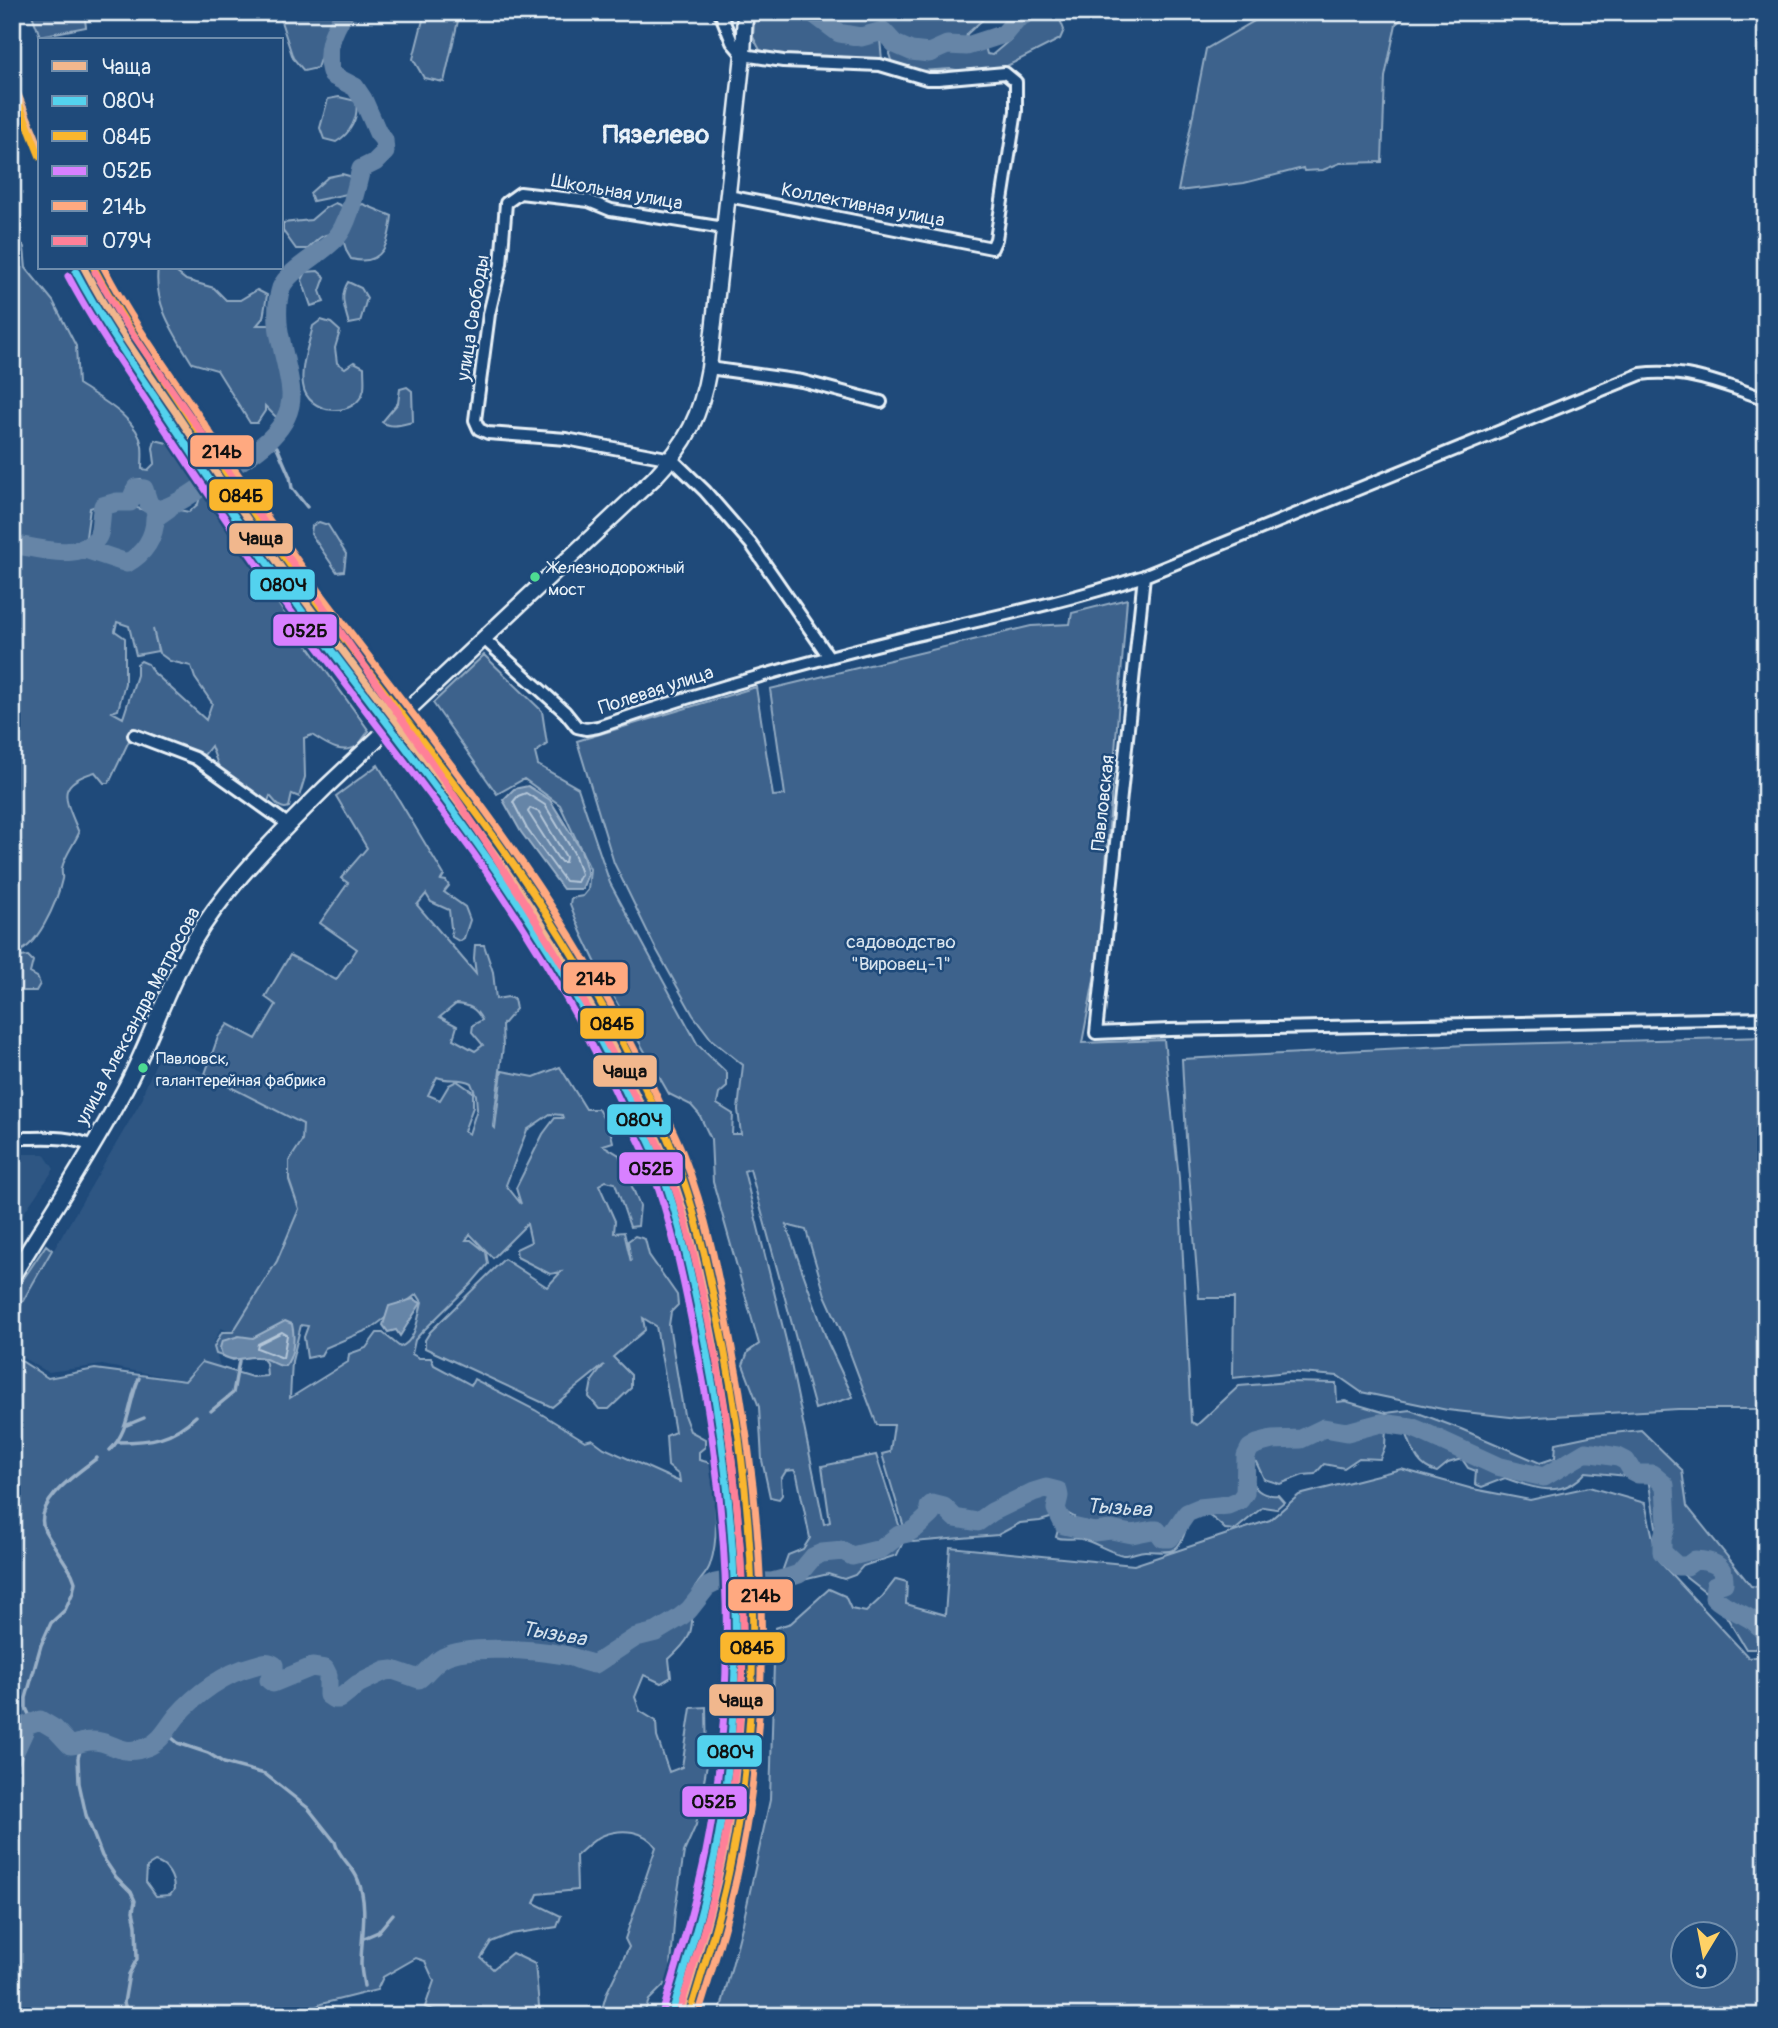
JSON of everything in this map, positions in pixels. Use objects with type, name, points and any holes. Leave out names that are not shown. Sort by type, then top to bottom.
[{"type":"main road","name":"улица Александра Матросова","points":[[12,1277],[125,1088],[202,928],[224,898],[289,825],[672,459],[694,424],[702,405],[709,368],[743,55],[745,12]]},
{"type":"street","points":[[720,12],[732,42],[743,55]]},
{"type":"street","name":"Коллективная улица","points":[[728,197],[992,248],[996,239],[1016,111],[1016,82],[1005,74],[927,79],[880,65],[783,61],[743,55]]},
{"type":"street","name":"Школьная улица","points":[[506,203],[520,193],[589,201],[611,210],[724,228]]},
{"type":"street","name":"улица Свободы","points":[[506,203],[501,264],[489,314],[475,420],[480,429],[488,433],[566,439],[672,459]]},
{"type":"street","points":[[709,368],[802,381],[881,402]]},
{"type":"street","points":[[672,459],[705,491],[751,544],[829,657],[1074,598],[1144,576],[1641,374],[1659,371],[1691,375],[1766,399]]},
{"type":"street","name":"Павловская","points":[[1144,576],[1097,1033],[1766,1018]]},
{"type":"street","name":"Полевая улица","points":[[484,639],[565,712],[577,727],[586,729],[829,657]]},
{"type":"street","points":[[134,734],[195,758],[289,825]]},
{"type":"street","points":[[12,1138],[79,1140],[91,1146]]},
{"type":"shaded area","points":[[161,1051],[304,1123],[302,1141],[289,1161],[289,1180],[299,1209],[277,1261],[233,1333],[221,1328],[213,1344],[222,1372],[189,1381],[102,1365],[48,1372],[12,1352],[12,1334],[22,1318],[16,1314],[143,1098]]},
{"type":"shaded area","points":[[12,1154],[44,1154],[54,1169],[12,1230]]},
{"type":"shaded area","points":[[750,1480],[767,1631],[759,1781],[749,1848],[737,1904],[699,2016],[659,2016],[694,1895],[715,1775],[722,1705],[723,1631],[728,1605],[722,1484]]},
{"type":"green space","points":[[31,12],[84,12],[86,27],[40,36]]},
{"type":"green space","points":[[278,12],[339,12],[333,21],[317,68],[304,71],[293,58]]},
{"type":"green space","points":[[425,12],[460,12],[444,82],[424,78],[413,59]]},
{"type":"green space","points":[[755,12],[991,12],[967,34],[965,43],[969,48],[985,46],[987,54],[992,55],[1011,39],[1016,27],[1031,12],[1057,12],[1064,30],[1060,39],[1003,68],[971,73],[951,69],[920,71],[892,63],[889,54],[898,43],[897,38],[882,30],[856,32],[853,36],[855,42],[880,39],[882,60],[789,59],[760,50],[753,37]]},
{"type":"green space","points":[[1270,12],[1409,12],[1396,24],[1385,77],[1382,162],[1340,163],[1323,170],[1304,171],[1303,168],[1244,183],[1178,191],[1206,49]]},
{"type":"green space","points":[[339,97],[356,101],[357,107],[352,125],[336,142],[324,139],[320,128],[328,99]]},
{"type":"green space","points":[[342,174],[353,177],[352,193],[313,201],[310,193],[328,177]]},
{"type":"green space","points":[[335,203],[349,209],[363,204],[392,216],[383,250],[371,259],[351,259],[342,237],[331,235],[320,238],[308,249],[296,249],[284,232],[284,223],[311,220]]},
{"type":"green space","points":[[12,229],[24,247],[26,268],[53,301],[76,346],[78,384],[106,402],[133,426],[142,446],[142,469],[148,470],[155,463],[155,440],[184,451],[191,462],[196,481],[168,502],[161,504],[151,500],[141,479],[133,480],[127,487],[131,495],[90,508],[86,537],[78,545],[58,547],[28,541],[12,532]]},
{"type":"green space","points":[[158,270],[174,270],[186,280],[214,288],[226,300],[240,300],[257,290],[267,295],[263,318],[257,325],[271,325],[288,405],[279,420],[265,406],[265,411],[257,423],[250,423],[217,370],[192,363],[166,318],[157,281]]},
{"type":"green space","points":[[318,271],[325,277],[320,291],[324,302],[311,306],[302,280],[306,272]]},
{"type":"green space","points":[[348,282],[361,288],[367,298],[360,322],[349,324],[343,297]]},
{"type":"green space","points":[[321,320],[331,323],[340,331],[335,348],[337,363],[345,368],[354,362],[364,367],[364,389],[360,399],[343,409],[322,408],[313,403],[306,395],[303,385],[304,363],[313,326]]},
{"type":"green space","points":[[407,387],[412,391],[413,422],[393,426],[382,422],[398,403],[400,389]]},
{"type":"green space","points":[[201,493],[209,500],[283,611],[369,731],[357,746],[345,750],[322,742],[312,735],[304,738],[305,777],[299,797],[292,794],[289,807],[283,808],[270,796],[267,804],[220,770],[211,746],[204,755],[135,728],[109,783],[104,783],[95,772],[73,782],[68,788],[67,802],[79,833],[63,864],[62,878],[51,912],[30,944],[12,954],[12,551],[54,557],[79,555],[100,541],[103,516],[116,507],[131,506],[160,518],[179,510],[189,512],[198,504]],"holes":[[[117,622],[129,626],[136,655],[158,651],[153,629],[159,653],[170,661],[191,666],[195,678],[212,703],[206,720],[152,671],[148,664],[141,661],[137,664],[137,675],[123,718],[112,712],[118,710],[125,683],[125,638],[115,631]]]},
{"type":"green space","points":[[319,522],[328,525],[346,554],[344,571],[337,572],[311,534],[312,526]]},
{"type":"green space","name":"садоводство \"Вировец-1\"","points":[[1127,599],[1099,953],[1082,1043],[1164,1040],[1179,1178],[1191,1422],[1197,1425],[1239,1386],[1288,1382],[1336,1383],[1337,1402],[1345,1401],[1386,1413],[1410,1410],[1540,1463],[1555,1458],[1556,1443],[1594,1435],[1641,1430],[1682,1470],[1687,1506],[1751,1586],[1766,1588],[1766,1638],[1755,1649],[1746,1649],[1717,1601],[1661,1557],[1648,1478],[1586,1472],[1568,1486],[1558,1489],[1527,1486],[1505,1478],[1482,1487],[1475,1484],[1476,1471],[1468,1468],[1462,1459],[1448,1463],[1437,1472],[1424,1466],[1415,1455],[1404,1427],[1395,1424],[1386,1428],[1385,1446],[1380,1459],[1359,1458],[1344,1468],[1324,1464],[1315,1474],[1303,1475],[1280,1484],[1264,1479],[1256,1462],[1249,1461],[1245,1472],[1254,1486],[1262,1493],[1278,1495],[1284,1502],[1276,1509],[1263,1507],[1235,1530],[1225,1529],[1204,1513],[1193,1513],[1182,1521],[1186,1529],[1183,1538],[1171,1551],[1142,1551],[1123,1555],[1082,1539],[1056,1537],[1058,1530],[1073,1522],[1074,1517],[1067,1513],[1040,1521],[1020,1523],[998,1535],[913,1542],[906,1534],[882,1454],[890,1452],[894,1425],[877,1425],[825,1295],[806,1230],[786,1225],[828,1343],[853,1397],[815,1409],[750,1169],[744,1171],[786,1340],[824,1524],[830,1522],[822,1466],[876,1455],[904,1540],[897,1555],[863,1566],[855,1575],[844,1579],[828,1574],[786,1584],[783,1569],[788,1555],[803,1549],[810,1538],[794,1470],[786,1471],[781,1479],[782,1495],[779,1499],[770,1497],[762,1460],[759,1407],[743,1365],[748,1352],[759,1344],[713,1182],[711,1139],[699,1114],[691,1105],[669,1094],[605,982],[581,932],[570,904],[571,898],[583,896],[588,890],[590,869],[560,805],[524,779],[497,794],[433,703],[484,655],[542,711],[547,744],[535,753],[538,765],[578,788],[610,883],[698,1045],[727,1073],[727,1087],[719,1094],[717,1104],[733,1114],[732,1134],[741,1134],[738,1110],[743,1065],[712,1040],[693,1015],[655,947],[614,863],[577,741],[756,687],[773,796],[785,795],[770,689],[1031,626],[1070,624],[1072,613]]},
{"type":"green space","points":[[378,765],[444,875],[441,880],[446,881],[449,886],[444,892],[465,907],[470,920],[464,938],[459,941],[452,937],[449,910],[431,902],[426,894],[417,905],[476,974],[475,945],[484,945],[493,972],[496,999],[514,999],[516,1009],[502,1025],[503,1047],[493,1126],[495,1128],[502,1071],[534,1077],[560,1067],[586,1109],[598,1109],[610,1130],[613,1142],[603,1145],[619,1155],[640,1206],[638,1226],[630,1227],[615,1183],[606,1181],[599,1185],[615,1221],[614,1233],[624,1232],[631,1262],[628,1241],[635,1236],[645,1239],[649,1255],[677,1295],[678,1305],[671,1312],[669,1325],[684,1415],[690,1431],[705,1439],[705,1447],[699,1452],[699,1460],[711,1463],[716,1527],[710,1565],[694,1592],[689,1635],[669,1659],[671,1677],[661,1683],[644,1675],[635,1697],[640,1711],[656,1721],[657,1737],[669,1772],[682,1767],[691,1708],[706,1707],[707,1764],[696,1825],[684,1852],[675,1910],[670,1979],[649,2000],[643,2016],[600,2016],[607,1992],[629,1947],[625,1939],[656,1847],[646,1837],[625,1831],[604,1835],[576,1856],[577,1890],[538,1894],[534,1903],[561,1916],[557,1927],[511,1934],[491,1942],[481,1958],[493,1969],[512,1953],[535,1964],[540,2016],[451,2016],[425,2007],[434,1981],[425,1961],[416,1958],[383,1977],[377,1990],[321,2004],[300,2016],[12,2016],[12,1355],[48,1378],[95,1369],[185,1381],[202,1362],[252,1377],[267,1376],[266,1363],[258,1353],[233,1360],[216,1354],[214,1347],[222,1332],[233,1332],[277,1261],[299,1209],[289,1180],[289,1161],[302,1141],[303,1124],[205,1074],[218,1037],[228,1024],[256,1039],[276,1005],[265,997],[290,955],[336,980],[357,949],[320,923],[348,883],[341,878],[367,848],[336,796]],"holes":[[[456,1004],[472,1008],[482,1020],[473,1025],[472,1032],[483,1045],[475,1051],[453,1039],[457,1026],[440,1017]],[[437,1077],[471,1083],[476,1095],[477,1109],[469,1134],[464,1131],[473,1107],[473,1092],[457,1081],[449,1085],[440,1100],[428,1095]],[[550,1114],[562,1115],[563,1118],[555,1118],[543,1134],[516,1188],[521,1204],[506,1185],[527,1130]],[[527,1224],[531,1242],[516,1249],[517,1257],[550,1274],[561,1272],[547,1287],[504,1259],[430,1332],[425,1340],[425,1348],[552,1407],[604,1365],[592,1381],[589,1397],[599,1409],[609,1409],[631,1388],[631,1375],[613,1357],[645,1330],[643,1318],[656,1326],[675,1432],[666,1436],[668,1466],[679,1475],[680,1482],[604,1448],[592,1439],[585,1441],[535,1410],[474,1379],[471,1385],[434,1365],[431,1358],[419,1358],[412,1354],[415,1340],[488,1264],[486,1252],[471,1240],[466,1240],[470,1234],[493,1258]],[[417,1294],[422,1302],[416,1328],[410,1340],[400,1347],[383,1333],[377,1333],[366,1348],[349,1354],[348,1362],[290,1398],[292,1361],[301,1325],[308,1326],[304,1337],[307,1358],[321,1355],[325,1348],[372,1328]],[[155,1862],[169,1873],[174,1890],[170,1895],[156,1896],[146,1882],[147,1867]]]},
{"type":"green space","points":[[28,956],[33,961],[30,973],[37,977],[40,984],[36,991],[17,991],[12,1001],[12,965],[21,957]]},
{"type":"green space","points":[[1766,1037],[1766,1409],[1678,1409],[1519,1418],[1447,1410],[1361,1392],[1338,1376],[1287,1372],[1233,1378],[1234,1298],[1199,1298],[1182,1059],[1466,1045]]},
{"type":"green space","points":[[46,1245],[52,1250],[20,1306],[18,1319],[12,1328],[12,1296]]},
{"type":"green space","points":[[1401,1469],[1473,1489],[1530,1500],[1589,1487],[1645,1503],[1658,1560],[1749,1658],[1766,1655],[1766,2016],[719,2016],[770,1800],[775,1628],[791,1623],[829,1589],[845,1596],[851,1609],[866,1612],[896,1579],[907,1582],[906,1604],[945,1615],[950,1547],[1134,1565],[1270,1520],[1299,1495]]},
{"type":"water","points":[[528,786],[550,800],[581,850],[588,874],[582,889],[563,889],[521,832],[503,800],[514,789]]},
{"type":"water","points":[[413,1299],[421,1303],[400,1336],[396,1330],[388,1332],[383,1325],[389,1306]]},
{"type":"water","points":[[285,1321],[292,1324],[293,1340],[292,1352],[285,1366],[261,1357],[236,1359],[222,1355],[222,1341],[239,1336],[253,1338]]},
{"type":"waterway","points":[[12,544],[58,552],[80,550],[97,538],[103,506],[130,502],[136,488],[144,489],[149,504],[157,510],[173,505],[256,451],[285,420],[291,393],[278,322],[281,288],[298,268],[341,232],[361,169],[375,162],[385,152],[384,140],[355,87],[332,75],[329,50],[336,27],[345,12]]},
{"type":"waterway","points":[[811,12],[839,33],[861,37],[883,31],[895,44],[911,51],[929,53],[947,45],[967,46],[1004,34],[1017,19],[1030,12]]},
{"type":"waterway","points":[[265,443],[277,447],[292,488],[307,507]]},
{"type":"waterway","points":[[85,549],[127,563],[139,555],[147,544],[153,532],[155,518],[169,508]]},
{"type":"waterway","points":[[211,1411],[233,1393],[239,1361]]},
{"type":"waterway","points":[[110,1450],[125,1425],[139,1378]]},
{"type":"waterway","points":[[118,1442],[160,1438],[178,1430],[196,1416]]},
{"type":"waterway","points":[[127,1425],[144,1418]]},
{"type":"waterway","name":"Тызьва","points":[[12,1758],[27,1725],[40,1720],[55,1729],[70,1745],[99,1741],[130,1751],[147,1747],[160,1738],[177,1716],[202,1692],[242,1669],[264,1663],[274,1665],[269,1680],[273,1683],[312,1667],[325,1669],[328,1675],[328,1695],[334,1699],[339,1699],[358,1684],[385,1671],[393,1670],[419,1679],[444,1657],[469,1651],[537,1651],[595,1664],[636,1637],[656,1632],[679,1618],[707,1587],[715,1583],[772,1582],[799,1574],[813,1557],[822,1553],[843,1551],[852,1556],[881,1549],[899,1535],[916,1528],[931,1514],[929,1507],[932,1504],[944,1507],[955,1518],[978,1522],[992,1512],[1046,1488],[1058,1491],[1056,1509],[1064,1525],[1094,1532],[1111,1530],[1132,1534],[1157,1530],[1163,1538],[1170,1538],[1187,1513],[1240,1500],[1245,1493],[1246,1456],[1250,1448],[1257,1444],[1272,1440],[1301,1439],[1324,1428],[1347,1432],[1381,1423],[1411,1427],[1497,1466],[1544,1477],[1586,1452],[1618,1457],[1626,1461],[1632,1471],[1652,1474],[1665,1485],[1667,1525],[1662,1539],[1662,1552],[1677,1566],[1687,1566],[1695,1560],[1716,1565],[1722,1572],[1724,1583],[1715,1586],[1714,1597],[1748,1617],[1766,1636]]},
{"type":"waterway","points":[[32,1721],[26,1708],[26,1698],[41,1645],[51,1623],[65,1610],[75,1582],[45,1531],[42,1520],[51,1499],[59,1489],[97,1458]]},
{"type":"waterway","points":[[165,1732],[178,1743],[208,1753],[224,1763],[265,1774],[308,1808],[335,1842],[356,1875],[361,1890],[364,1911],[361,1964],[364,1986]]},
{"type":"waterway","points":[[82,1743],[78,1758],[79,1783],[86,1815],[102,1856],[135,1901],[133,1911],[137,1959],[129,1974],[124,2003],[129,2016]]},
{"type":"waterway","points":[[364,1938],[378,1932],[393,1914]]},
{"type":"transit line","name":"Чаща","points":[[12,80],[38,142]]},
{"type":"transit line","name":"084Б","points":[[20,106],[38,152]]},
{"type":"transit line","name":"Чаща","points":[[85,270],[129,344],[272,555],[469,818],[533,910],[608,1036],[658,1140],[675,1184],[699,1269],[723,1395],[738,1521],[743,1648],[736,1774],[727,1837],[712,1905],[680,2016]]},
{"type":"transit line","name":"084Б","points":[[95,270],[139,343],[266,532],[475,810],[548,915],[617,1032],[657,1113],[682,1177],[697,1223],[708,1271],[734,1406],[749,1534],[752,1599],[749,1728],[742,1793],[723,1896],[689,2016]]},
{"type":"transit line","name":"214Ь","points":[[105,270],[146,339],[287,546],[484,809],[548,901],[623,1026],[673,1131],[691,1177],[717,1271],[742,1406],[751,1470],[761,1599],[758,1728],[751,1793],[732,1896],[698,2016]]},
{"type":"transit line","name":"080Ч","points":[[76,272],[121,347],[251,540],[461,821],[524,912],[599,1037],[649,1141],[667,1186],[691,1275],[716,1406],[725,1469],[735,1598],[732,1727],[725,1791],[711,1874],[672,2014]]},
{"type":"transit line","name":"079Ч","points":[[95,272],[119,314],[419,743],[505,872],[560,960],[611,1051],[640,1105],[673,1182],[697,1268],[723,1398],[739,1526],[742,1591],[740,1721],[733,1786],[714,1891],[679,2013]]},
{"type":"transit line","name":"052Б","points":[[68,276],[113,351],[242,543],[474,854],[516,916],[592,1045],[658,1187],[682,1275],[707,1406],[716,1469],[726,1597],[723,1725],[716,1789],[697,1892],[663,2011]]},
{"type":"place","name":"Железнодорожный мост","points":[[535,577]]},
{"type":"place","name":"Павловск, галантерейная фабрика","points":[[143,1068]]},
{"type":"district","name":"Пязелево","points":[[656,135]]}]
